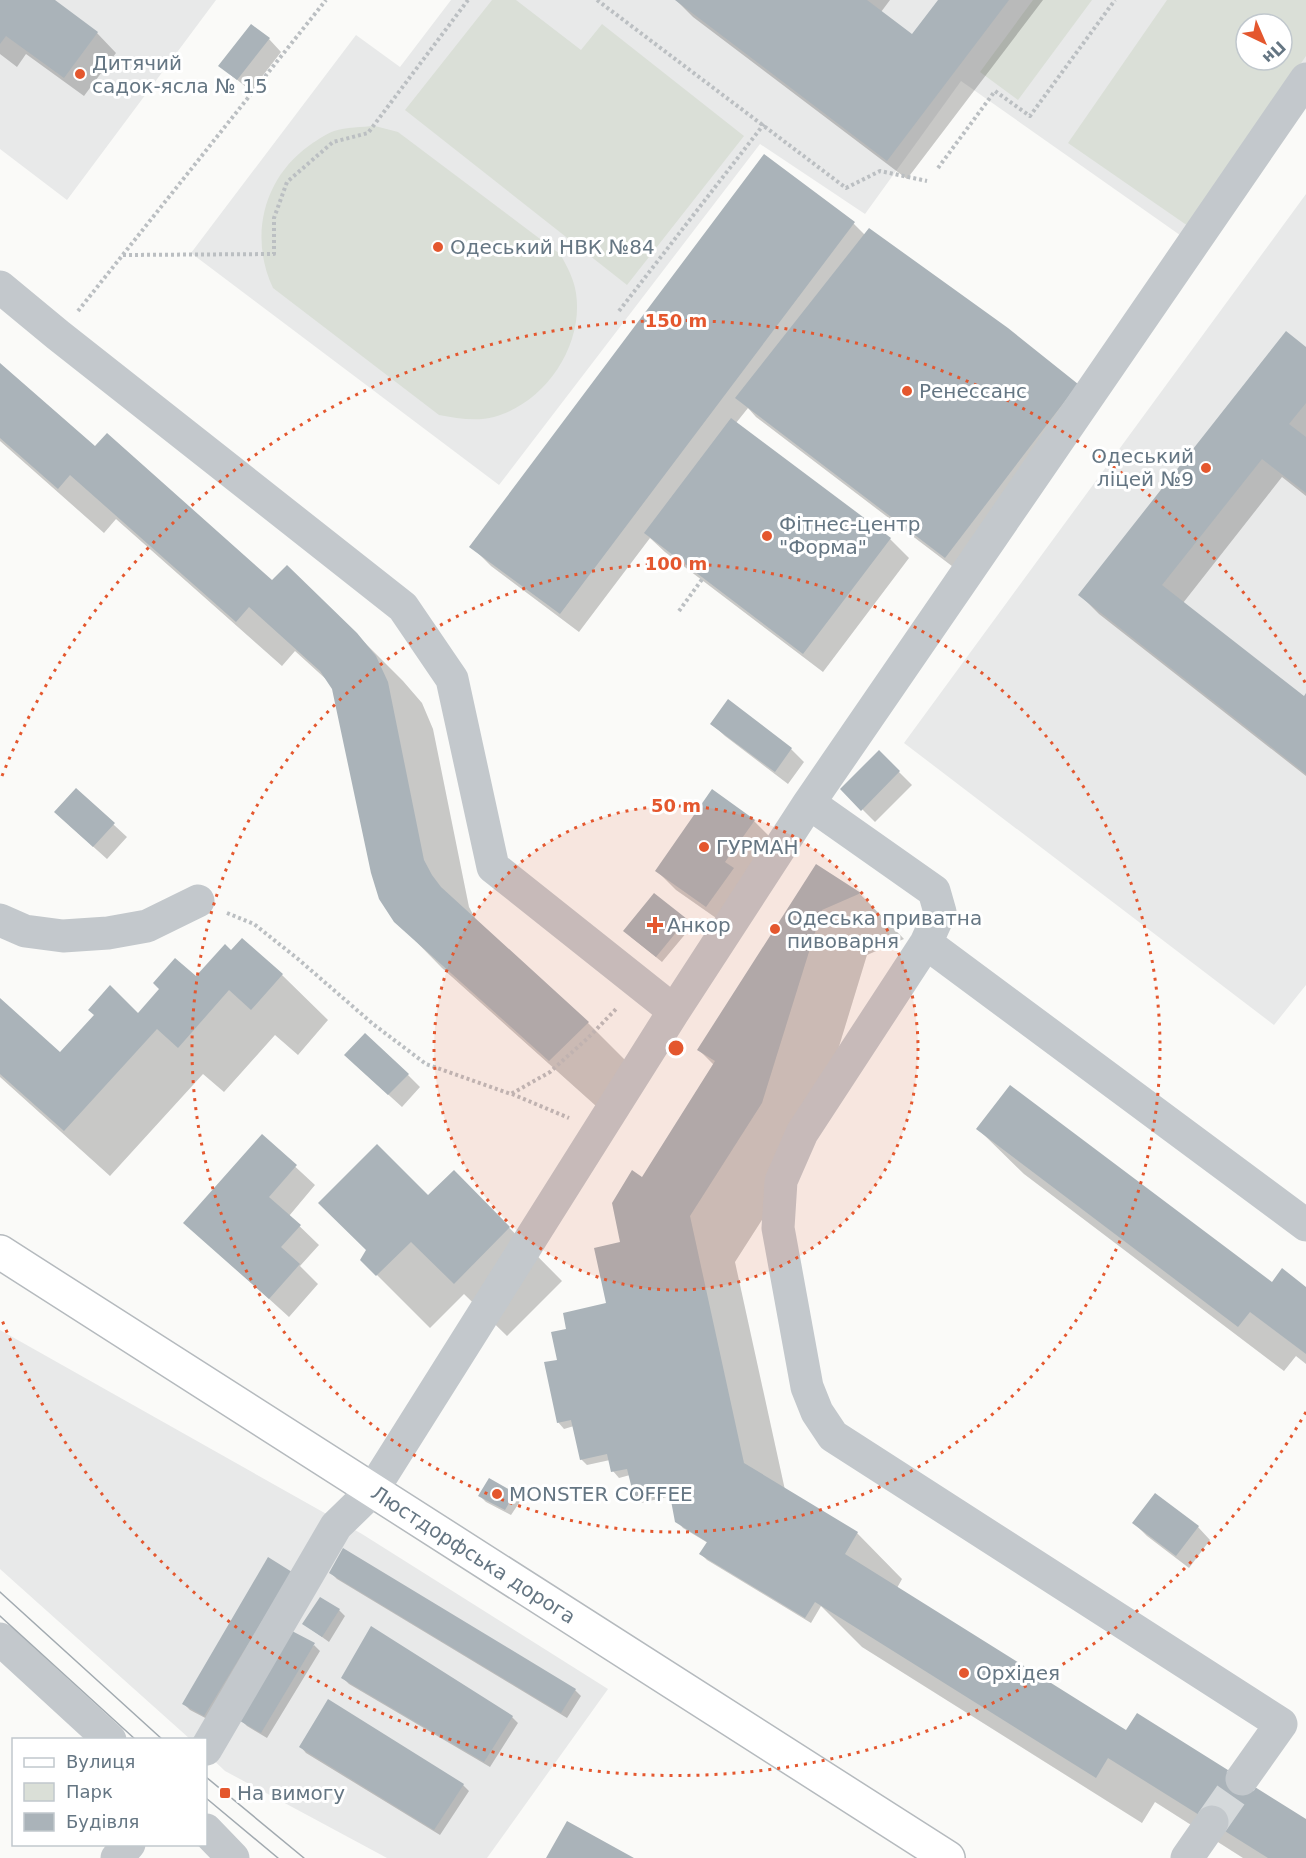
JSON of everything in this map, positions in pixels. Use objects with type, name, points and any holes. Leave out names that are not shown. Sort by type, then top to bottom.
[{"type":"main road","name":"Люстдорфська дорога","points":[[0,1252],[948,1858]]},
{"type":"street","points":[[207,1747],[336,1526],[372,1491],[674,1011],[809,803],[1306,79]]},
{"type":"street","points":[[0,287],[403,607],[452,679],[493,867],[674,1011]]},
{"type":"street","points":[[809,803],[934,891],[940,912],[926,943],[802,1133],[781,1181],[778,1228],[807,1387],[817,1412],[833,1436],[1281,1724],[1242,1779]]},
{"type":"street","points":[[0,920],[25,931],[63,936],[108,933],[147,926],[198,901]]},
{"type":"street","points":[[926,943],[1306,1225]]},
{"type":"street","points":[[0,1640],[108,1738]]},
{"type":"street","points":[[1187,1858],[1212,1822]]},
{"type":"street","points":[[207,1831],[233,1858]]},
{"type":"street","points":[[117,1858],[128,1846]]},
{"type":"path","points":[[58,335],[326,0]]},
{"type":"path","points":[[123,255],[274,254],[274,218],[287,182],[333,142],[368,133],[468,0]]},
{"type":"path","points":[[597,0],[846,188],[880,171],[927,181]]},
{"type":"path","points":[[938,168],[995,91],[1030,116],[1115,0]]},
{"type":"path","points":[[620,311],[764,124]]},
{"type":"path","points":[[679,611],[703,578]]},
{"type":"path","points":[[198,901],[254,924],[373,1024],[426,1064],[511,1094],[598,1132]]},
{"type":"path","points":[[511,1094],[550,1072],[588,1038],[640,984]]},
{"type":"shaded area","name":"Дитячий садок-ясла № 15","points":[[0,0],[216,0],[67,200],[0,149]]},
{"type":"shaded area","name":"Одеський НВК №84","points":[[451,0],[1306,0],[1306,66],[1187,240],[961,81],[865,214],[760,144],[499,485],[191,253],[356,35],[400,67]]},
{"type":"shaded area","name":"Одеський ліцей №9","points":[[1306,194],[1306,985],[1274,1025],[904,743]]},
{"type":"shaded area","points":[[0,1330],[362,1534],[608,1689],[487,1858],[387,1858],[225,1771],[207,1754],[207,1738],[189,1738],[0,1569]]},
{"type":"green space","points":[[492,0],[516,0],[581,50],[602,24],[744,136],[627,285],[405,110]]},
{"type":"green space","points":[[1033,0],[1092,0],[1018,100],[980,72]]},
{"type":"green space","points":[[1167,0],[1306,0],[1306,56],[1188,226],[1068,143]]},
{"type":"green space","points":[[375,126],[398,132],[560,254],[568,268],[576,293],[577,313],[574,333],[567,352],[557,370],[544,386],[512,410],[494,417],[480,419],[439,415],[273,288],[262,249],[262,229],[271,191],[281,174],[310,145],[328,134],[344,129]]},
{"type":"building","points":[[0,0],[55,0],[98,32],[64,78],[6,36],[0,44]]},
{"type":"building","points":[[675,0],[867,0],[912,34],[938,0],[1009,0],[887,161]]},
{"type":"building","points":[[251,24],[270,38],[237,80],[218,66]]},
{"type":"building","points":[[764,154],[855,222],[560,614],[469,547]]},
{"type":"building","name":"Ренессанс","points":[[869,228],[1008,328],[1078,384],[945,558],[735,398]]},
{"type":"building","points":[[1286,331],[1306,347],[1306,403],[1289,424],[1306,437],[1306,493],[1262,459],[1162,585],[1304,696],[1306,693],[1306,774],[1078,595]]},
{"type":"building","points":[[0,363],[95,446],[107,433],[272,580],[287,565],[357,633],[376,656],[388,682],[424,860],[432,875],[441,887],[589,1022],[549,1061],[394,922],[379,899],[371,873],[332,689],[320,671],[249,607],[236,622],[70,475],[58,489],[0,438]]},
{"type":"building","name":"Фітнес-центр \"Форма\"","points":[[731,418],[891,538],[803,654],[644,533]]},
{"type":"building","points":[[728,699],[792,748],[775,772],[710,724]]},
{"type":"building","points":[[879,750],[900,771],[861,811],[840,789]]},
{"type":"building","points":[[76,788],[115,823],[93,847],[54,812]]},
{"type":"building","name":"ГУРМАН","points":[[712,789],[755,820],[725,862],[734,868],[706,907],[655,871]]},
{"type":"building","points":[[816,864],[861,893],[822,910],[762,1103],[690,1216],[744,1463],[858,1532],[845,1554],[1126,1730],[1137,1713],[1306,1819],[1306,1858],[1268,1858],[1108,1758],[1096,1778],[815,1602],[805,1618],[699,1554],[707,1542],[675,1522],[669,1490],[634,1497],[627,1469],[611,1472],[607,1454],[580,1460],[571,1420],[557,1423],[544,1362],[557,1360],[551,1332],[566,1329],[563,1313],[606,1303],[594,1248],[620,1242],[612,1203],[632,1170],[642,1177],[715,1061],[697,1050]]},
{"type":"building","name":"Анкор","points":[[654,893],[687,919],[656,957],[623,931]]},
{"type":"building","points":[[242,938],[283,974],[251,1010],[229,990],[178,1048],[157,1029],[64,1131],[0,1074],[0,998],[60,1052],[94,1015],[88,1010],[110,985],[138,1013],[159,989],[153,983],[175,958],[196,976],[225,944],[231,950]]},
{"type":"building","points":[[365,1033],[409,1074],[388,1095],[344,1055]]},
{"type":"building","points":[[1010,1085],[1272,1282],[1282,1268],[1306,1287],[1306,1354],[1250,1312],[1238,1327],[976,1129]]},
{"type":"building","points":[[262,1134],[297,1165],[269,1197],[301,1225],[281,1247],[300,1264],[269,1299],[183,1223]]},
{"type":"building","points":[[377,1144],[428,1195],[454,1170],[510,1227],[454,1284],[411,1242],[376,1276],[360,1260],[366,1250],[318,1203]]},
{"type":"building","name":"MONSTER COFFEE","points":[[489,1478],[515,1493],[505,1510],[478,1496]]},
{"type":"building","points":[[1155,1493],[1199,1526],[1176,1556],[1132,1523]]},
{"type":"building","points":[[343,1548],[576,1689],[561,1713],[329,1573]]},
{"type":"building","points":[[268,1557],[292,1572],[204,1716],[182,1704]]},
{"type":"building","points":[[320,1597],[340,1609],[322,1637],[302,1624]]},
{"type":"building","points":[[371,1626],[513,1716],[484,1762],[341,1678]]},
{"type":"building","points":[[292,1631],[315,1643],[261,1733],[240,1721]]},
{"type":"building","points":[[328,1699],[464,1784],[434,1830],[299,1747]]},
{"type":"building","points":[[567,1821],[634,1858],[546,1858]]},
{"type":"tunnel","points":[[1212,1822],[1242,1779]]},
{"type":"tram line","points":[[0,1592],[161,1738]]},
{"type":"tram line","points":[[0,1616],[134,1738]]},
{"type":"tram line","points":[[207,1778],[304,1858]]},
{"type":"tram line","points":[[207,1799],[278,1858]]},
{"type":"place","name":"Дитячий садок-ясла № 15","points":[[80,74]]},
{"type":"place","name":"Одеський НВК №84","points":[[438,247]]},
{"type":"place","name":"Ренессанс","points":[[907,391]]},
{"type":"place","name":"Одеський ліцей №9","points":[[1206,468]]},
{"type":"place","name":"Фітнес-центр \"Форма\"","points":[[767,536]]},
{"type":"place","name":"ГУРМАН","points":[[704,847]]},
{"type":"place","name":"Анкор","points":[[655,925]]},
{"type":"place","name":"Одеська приватна пивоварня","points":[[775,929]]},
{"type":"place","name":"MONSTER COFFEE","points":[[497,1494]]},
{"type":"place","name":"Орхідея","points":[[964,1673]]},
{"type":"place","name":"На вимогу","points":[[225,1793]]}]
